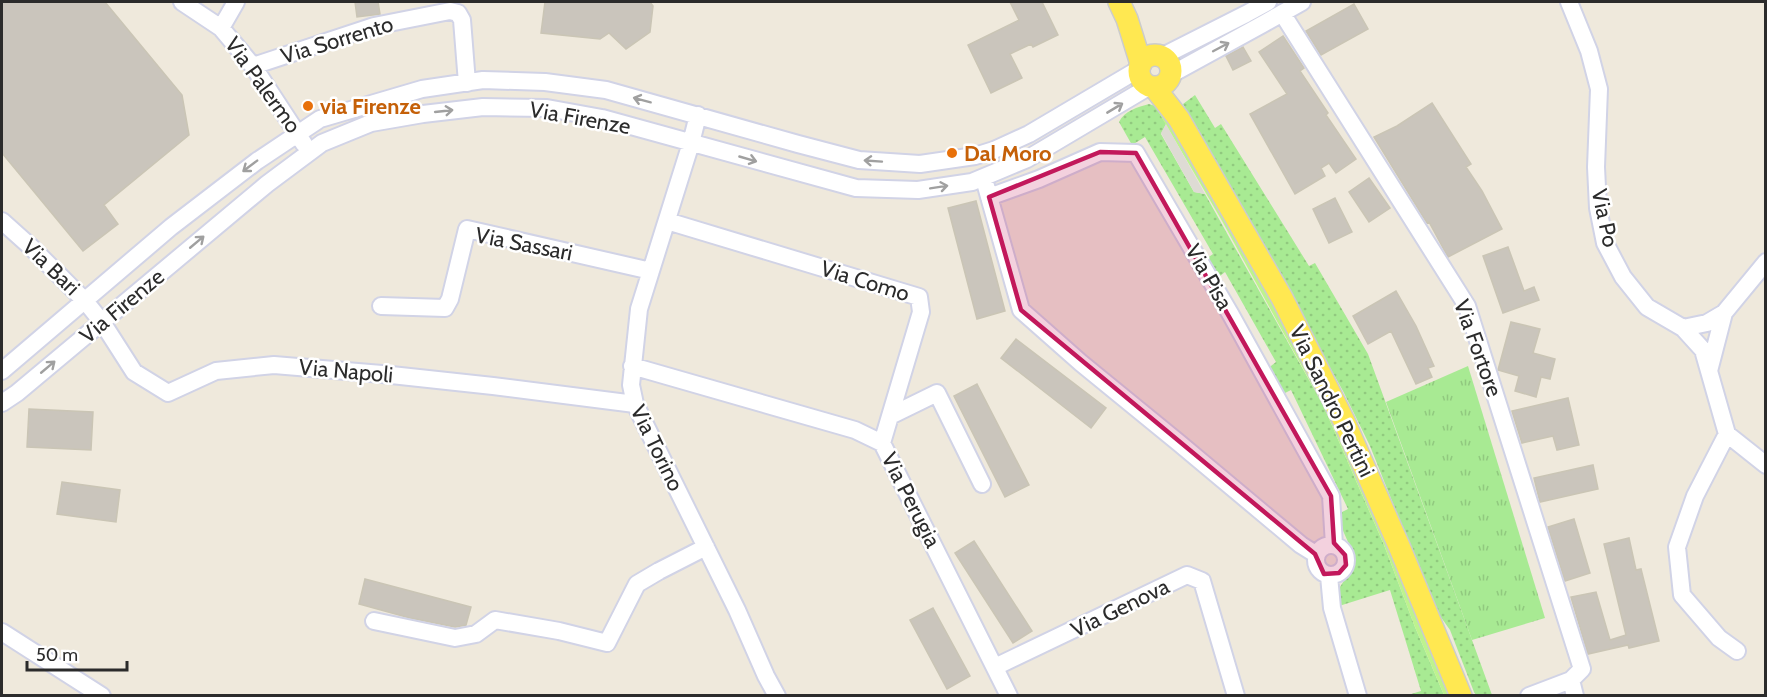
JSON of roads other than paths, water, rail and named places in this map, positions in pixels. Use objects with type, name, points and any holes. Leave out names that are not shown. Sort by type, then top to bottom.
[{"type":"main road","name":"Via Sandro Pertini","points":[[1123,10],[1179,119],[1282,298],[1344,421],[1461,696]]},
{"type":"street","name":"Via Palermo","points":[[182,2],[221,28],[253,66],[299,134],[309,153]]},
{"type":"street","points":[[221,28],[236,2]]},
{"type":"street","points":[[1155,71],[1268,2]]},
{"type":"street","points":[[1155,71],[1282,14],[1302,2]]},
{"type":"street","name":"Via Po","points":[[1569,2],[1589,51],[1599,89],[1596,167],[1598,208],[1605,243],[1623,277],[1647,307],[1683,328],[1703,350],[1726,434]]},
{"type":"street","name":"Via Sorrento","points":[[253,66],[374,26],[450,11],[458,13],[462,20],[466,82]]},
{"type":"street","name":"Via Fortore","points":[[1282,14],[1467,306],[1582,669],[1573,688],[1529,696]]},
{"type":"street","name":"Via Firenze","points":[[2,371],[171,227],[257,161],[320,120],[422,89],[483,80],[545,82],[606,90],[859,160],[920,164],[975,156],[994,150],[1155,71]]},
{"type":"street","name":"Via Firenze","points":[[2,403],[17,393],[100,319],[267,184],[322,143],[370,123],[483,107],[547,108],[602,118],[856,188],[918,190],[972,182],[1027,159],[1155,71]]},
{"type":"street","name":"Via Torino","points":[[698,115],[639,309],[631,385],[634,404],[738,610],[777,696]]},
{"type":"street","name":"Via Pisa","points":[[989,197],[1040,179],[1100,152],[1136,153],[1231,315],[1331,496],[1334,545]]},
{"type":"street","points":[[984,177],[1021,310],[1081,363],[1301,545],[1317,555]]},
{"type":"street","name":"Via Bari","points":[[2,221],[31,247],[100,319]]},
{"type":"street","name":"Via Como","points":[[667,221],[919,297],[921,312],[882,442]]},
{"type":"street","name":"Via Sassari","points":[[381,306],[445,309],[450,299],[466,229],[651,271]]},
{"type":"street","points":[[1683,328],[1707,323],[1724,314],[1766,262]]},
{"type":"street","points":[[1709,371],[1724,314]]},
{"type":"street","name":"Via Napoli","points":[[100,319],[134,372],[168,393],[216,371],[274,365],[482,384],[634,404]]},
{"type":"street","name":"Via Perugia","points":[[632,366],[855,430],[882,442],[1009,696]]},
{"type":"street","points":[[890,416],[937,393],[982,484]]},
{"type":"street","points":[[1737,651],[1719,638],[1682,595],[1677,547],[1695,496],[1726,434],[1766,465]]},
{"type":"street","points":[[1334,545],[1343,550],[1346,560],[1343,570],[1329,576],[1317,566],[1317,555],[1323,547],[1334,545]]},
{"type":"street","points":[[374,621],[455,638],[476,634],[495,620],[607,643],[637,584],[706,546]]},
{"type":"street","name":"Via Genova","points":[[995,668],[1187,575],[1202,581],[1236,696]]},
{"type":"street","points":[[1329,576],[1332,608],[1358,696]]},
{"type":"street","points":[[2,632],[102,696]]},
{"type":"place","name":"via Firenze","points":[[308,106]]},
{"type":"place","name":"Dal Moro","points":[[952,153]]}]
